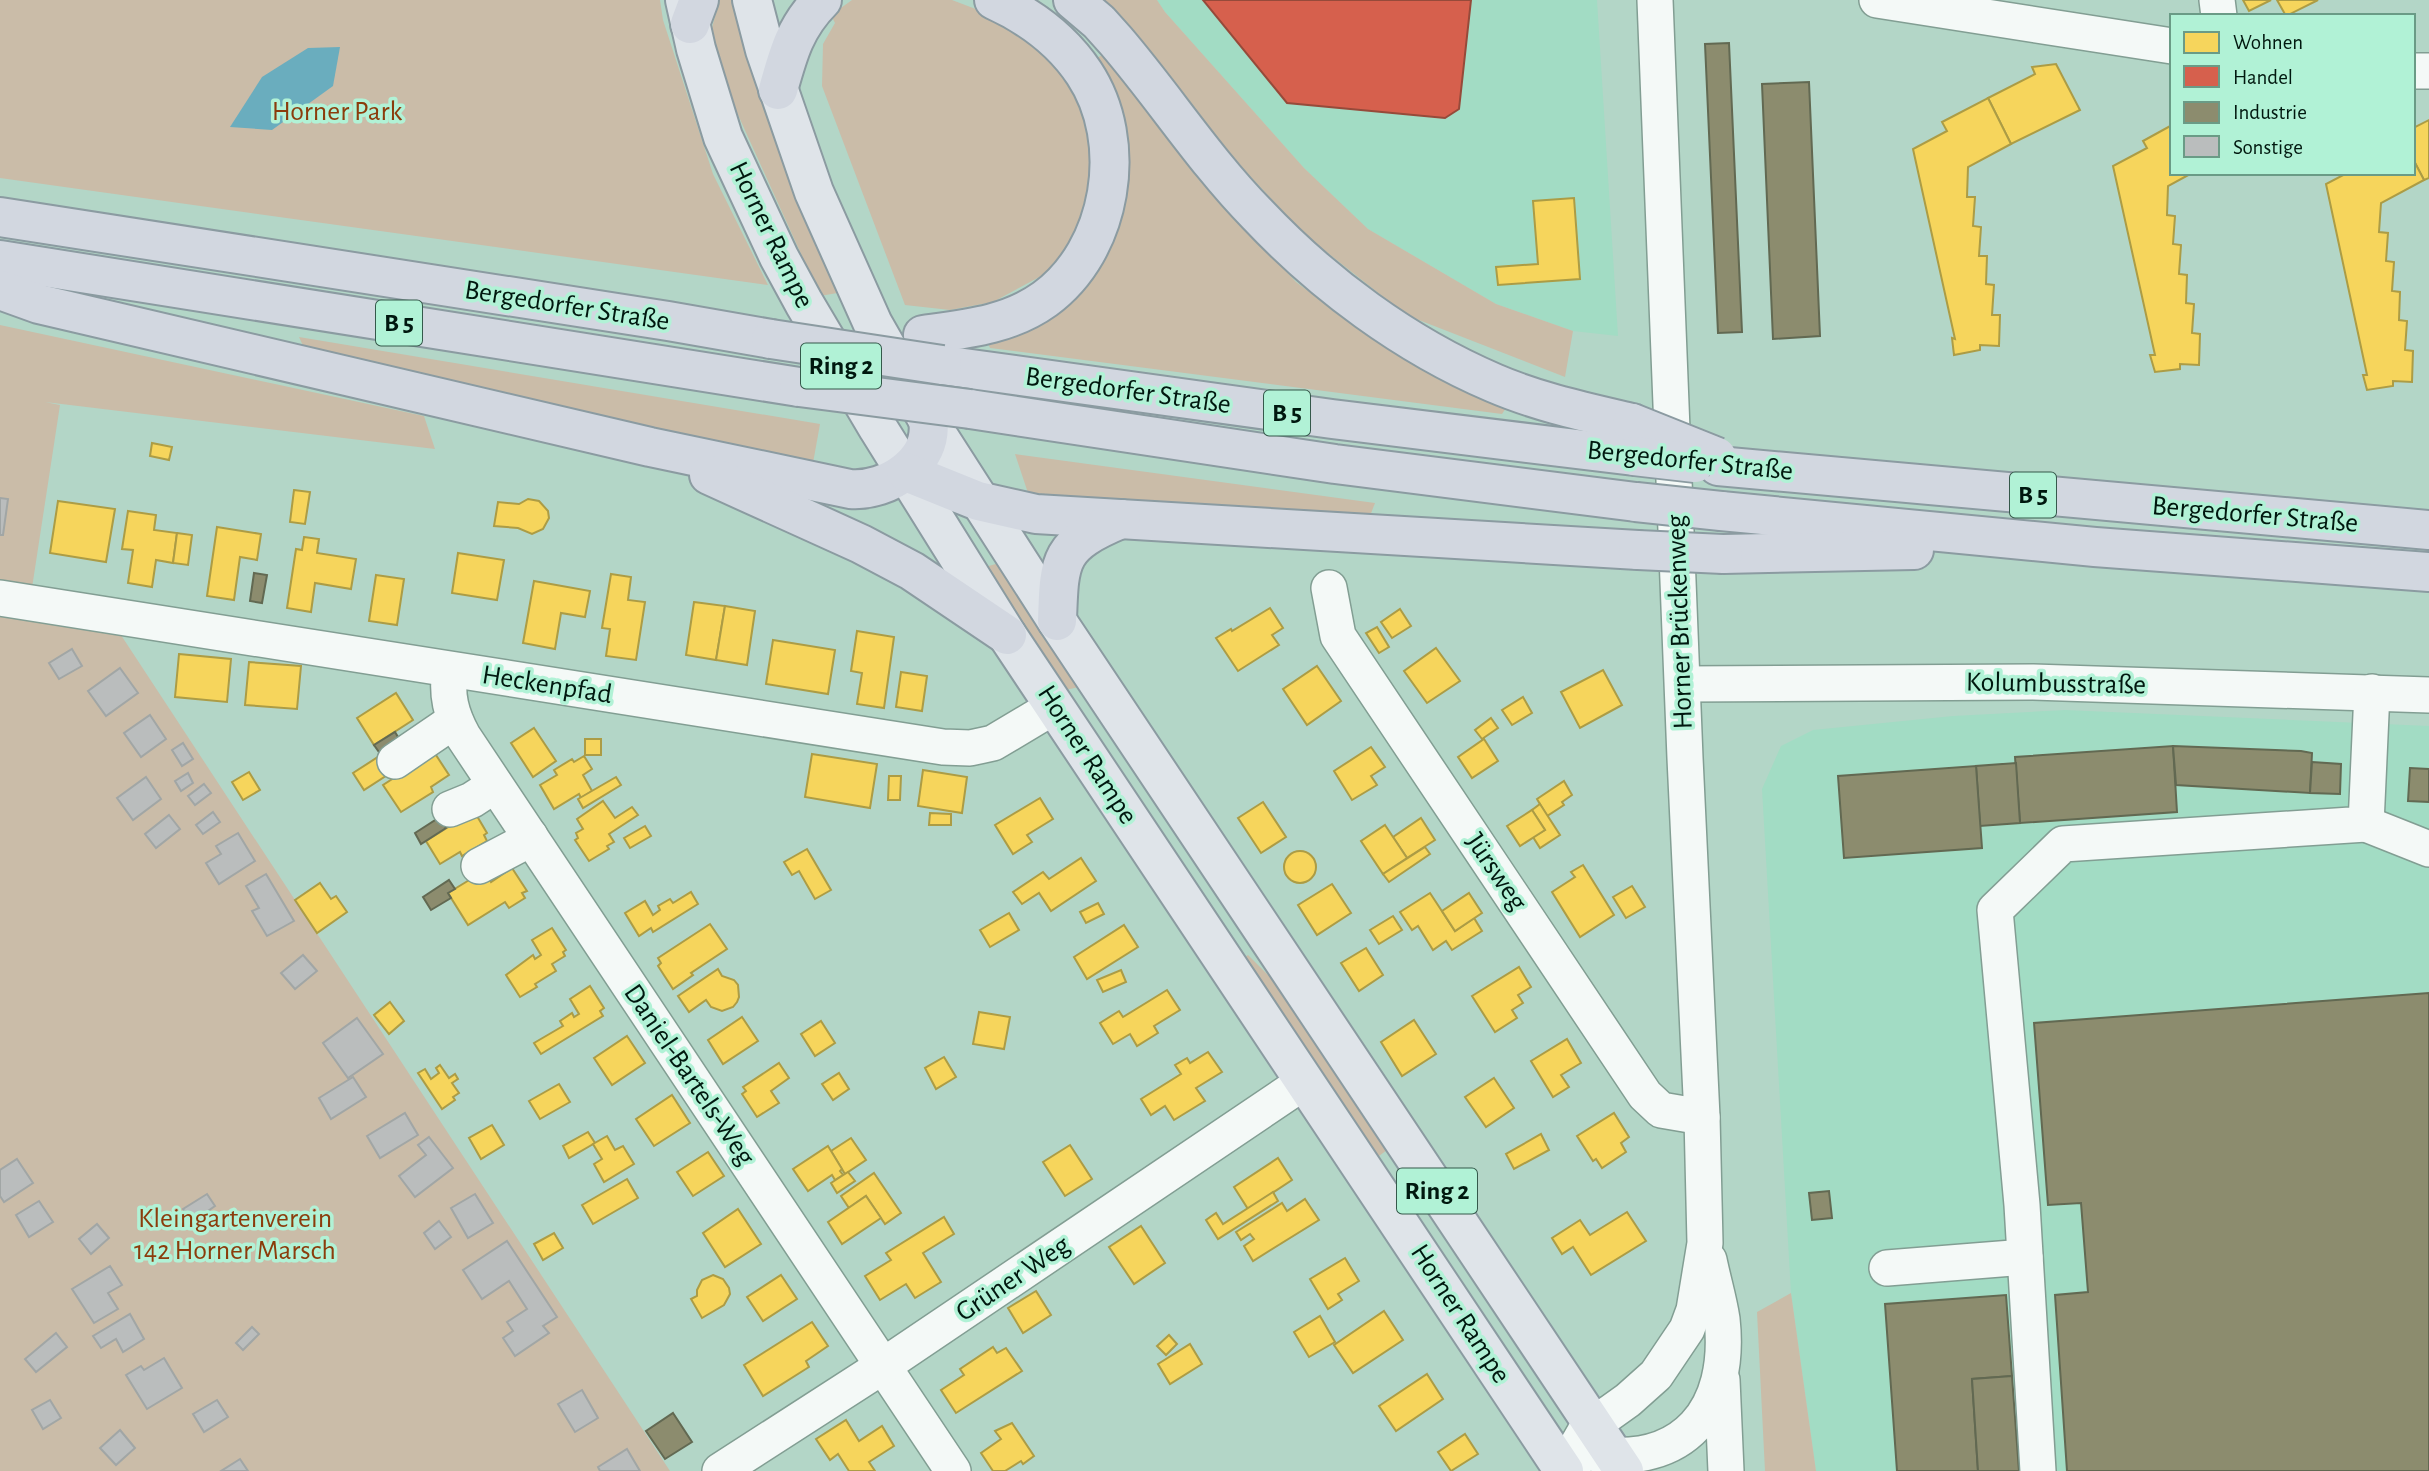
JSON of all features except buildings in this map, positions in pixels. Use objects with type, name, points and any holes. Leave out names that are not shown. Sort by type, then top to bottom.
[{"type":"highway","points":[[778,90],[791,44],[807,15],[822,0]]},
{"type":"highway","points":[[932,350],[1019,314],[1044,299],[1068,279],[1087,252],[1099,227],[1106,199],[1110,159],[1106,129],[1086,75],[1051,35],[1028,18],[994,0]]},
{"type":"highway","points":[[1073,0],[1116,41],[1256,214],[1298,254],[1365,310],[1448,361],[1494,383],[1556,405],[1633,439]]},
{"type":"highway","name":"Bergedorfer Straße","points":[[0,217],[668,321],[764,327],[932,350],[1332,419],[1633,439],[1728,464],[2429,530]]},
{"type":"highway","name":"Bergedorfer Straße","points":[[0,260],[799,387],[970,409],[1335,464],[1636,502],[2095,547]]},
{"type":"highway","name":"B 5","points":[[0,290],[39,304],[650,447]]},
{"type":"highway","points":[[650,447],[850,489],[877,487],[906,472],[923,453],[930,432],[928,420]]},
{"type":"highway","points":[[650,447],[861,544],[912,571],[1007,635]]},
{"type":"highway","points":[[906,472],[978,501],[1037,514],[1723,554],[2095,547]]},
{"type":"highway","points":[[1057,621],[1057,583],[1065,558],[1079,541],[1121,519]]},
{"type":"highway","name":"B 5","points":[[2095,547],[2429,572]]},
{"type":"main road","name":"Horner Rampe","points":[[752,0],[765,50],[814,192],[873,324],[978,501],[1108,697],[1576,1454]]},
{"type":"main road","name":"Horner Rampe","points":[[691,8],[723,137],[779,257],[955,554],[1531,1423],[1576,1454],[1620,1464]]},
{"type":"main road","points":[[1055,706],[1108,697]]},
{"type":"street","name":"Horner Brückenweg","points":[[1576,1454],[1649,1382],[1678,1345],[1694,1310],[1705,1243],[1655,0]]},
{"type":"street","points":[[1877,0],[2170,46]]},
{"type":"street","name":"Jürsweg","points":[[1329,588],[1338,636],[1645,1096],[1661,1110],[1702,1117]]},
{"type":"street","name":"Heckenpfad","points":[[15,600],[943,747],[970,748],[993,743],[1055,706]]},
{"type":"street","name":"Daniel-Bartels-Weg","points":[[450,670],[448,693],[455,720],[495,785],[953,1471]]},
{"type":"street","name":"Kolumbusstraße","points":[[1684,684],[2033,682],[2429,695]]},
{"type":"street","points":[[2366,824],[2372,692]]},
{"type":"street","points":[[395,761],[455,720]]},
{"type":"street","points":[[450,809],[472,800],[495,785]]},
{"type":"street","points":[[2038,1471],[2025,1257],[1995,910],[2063,845],[2366,824],[2429,849]]},
{"type":"street","points":[[479,866],[530,836]]},
{"type":"street","name":"Grüner Weg","points":[[720,1471],[883,1366],[1304,1082]]},
{"type":"street","name":"Horner Brückenweg","points":[[1705,1243],[1722,1319],[1726,1471]]},
{"type":"street","points":[[1887,1268],[2025,1257]]},
{"type":"street","name":"Horner Brückenweg","points":[[1620,1464],[1661,1450],[1677,1442],[1691,1430],[1712,1400],[1722,1363]]},
{"type":"shaded area","points":[[1157,0],[1597,0],[1618,336],[1573,331],[1496,304],[1368,229],[1304,168]]},
{"type":"shaded area","points":[[2065,710],[2429,726],[2429,1471],[1816,1471],[1791,1293],[1762,789],[1781,746],[1813,730],[1953,716]]},
{"type":"green space","name":"Horner Park","points":[[0,0],[660,0],[663,20],[713,174],[768,285],[0,178]]},
{"type":"green space","points":[[719,0],[736,0],[843,292],[820,296],[715,64],[712,28]]},
{"type":"green space","points":[[852,0],[952,0],[1002,19],[1054,59],[1085,117],[1092,182],[1077,242],[1045,274],[993,302],[950,310],[905,305],[822,86],[823,44],[835,23],[831,15]]},
{"type":"green space","points":[[1098,0],[1157,0],[1304,168],[1368,229],[1496,304],[1573,331],[1565,377],[1406,315],[1305,235],[1207,130]]},
{"type":"green space","points":[[1106,52],[1209,189],[1296,282],[1384,347],[1506,408],[1502,414],[990,348],[986,339],[1116,222],[1093,61]]},
{"type":"green space","name":"Kleingartenverein 142 Horner Marsch","points":[[0,325],[424,416],[435,449],[45,402],[60,405],[28,614],[117,629],[670,1471],[0,1471]]},
{"type":"green space","points":[[299,337],[820,424],[813,463],[305,350]]},
{"type":"green space","points":[[1015,454],[1375,503],[1370,516],[1028,493]]},
{"type":"green space","points":[[1003,562],[1079,687],[1061,691],[985,567]]},
{"type":"green space","points":[[1248,955],[1289,996],[1391,1147],[1379,1156],[1361,1138],[1242,960]]},
{"type":"green space","points":[[1791,1293],[1816,1471],[1765,1471],[1757,1312]]},
{"type":"water","points":[[340,47],[333,86],[272,130],[230,127],[262,77],[308,48]]}]
